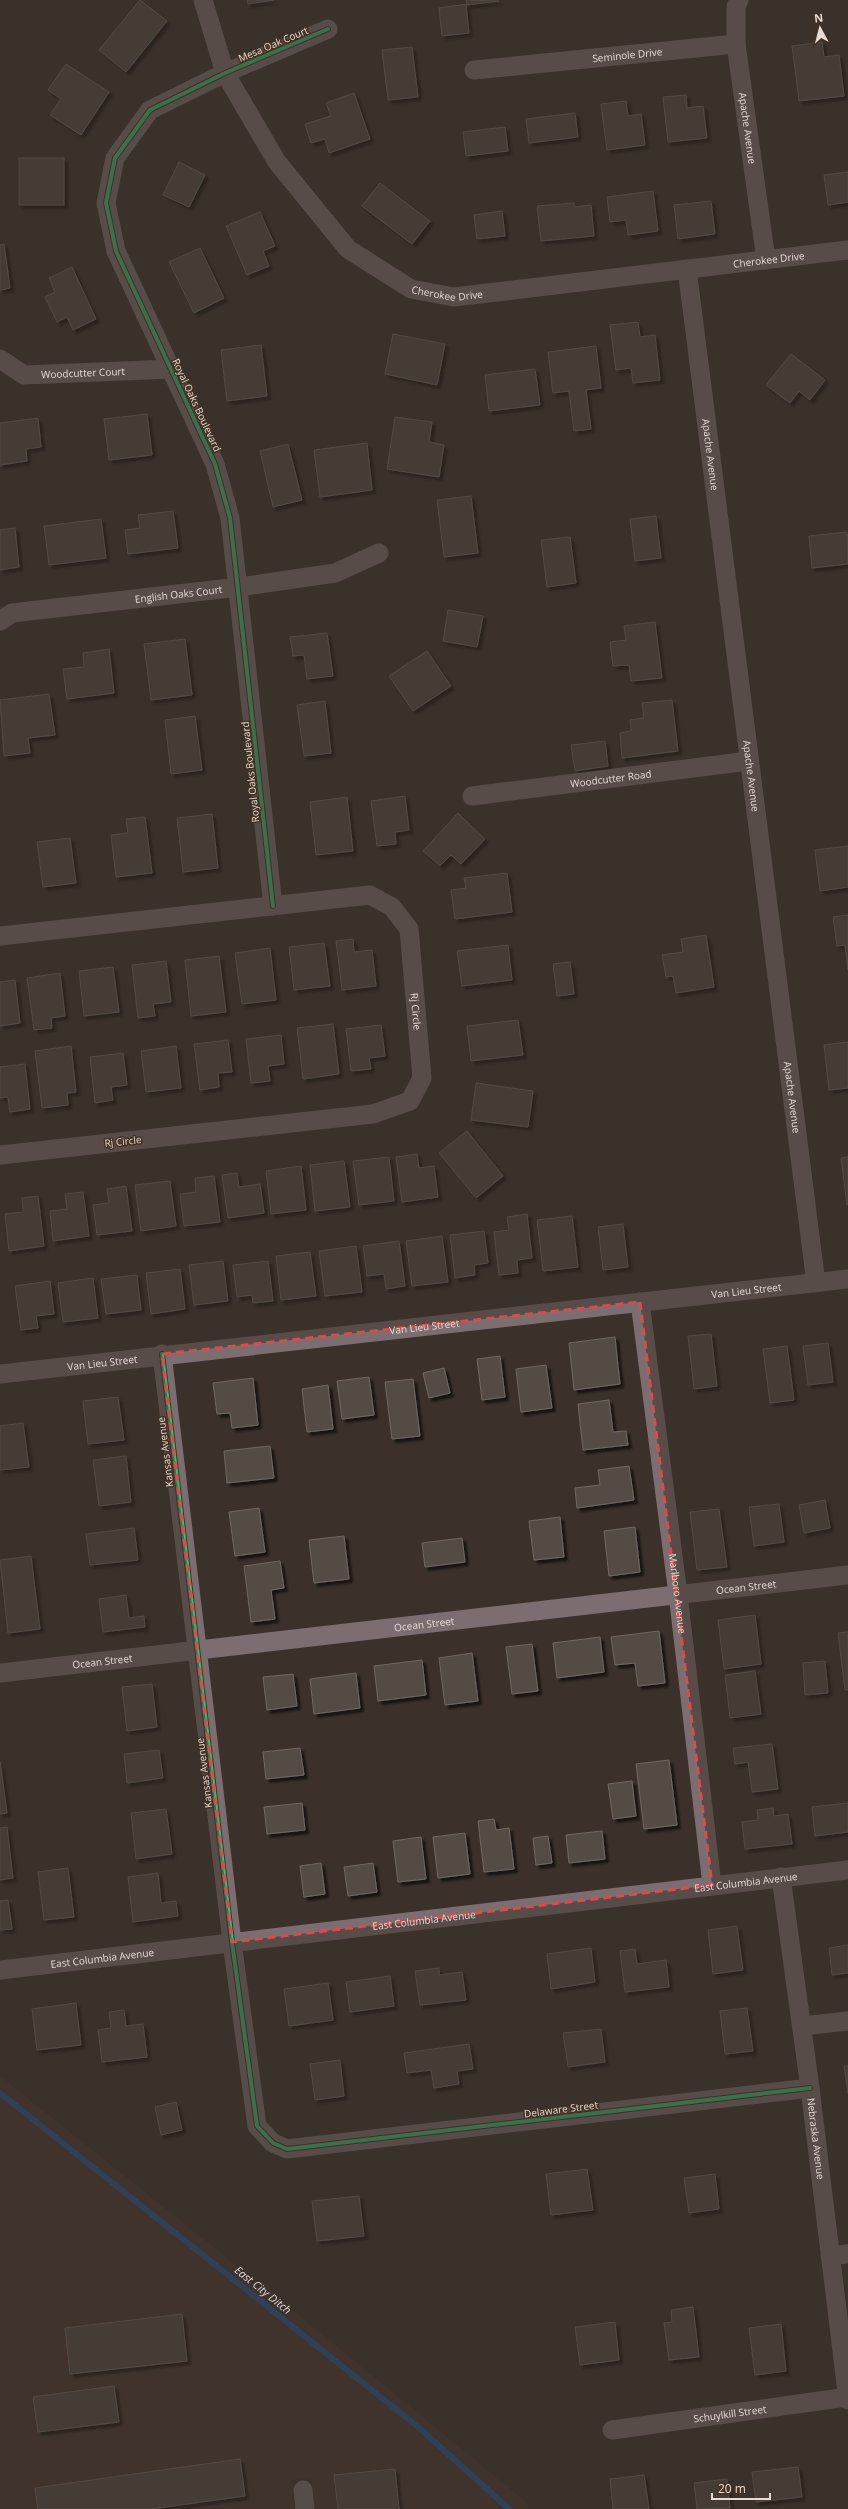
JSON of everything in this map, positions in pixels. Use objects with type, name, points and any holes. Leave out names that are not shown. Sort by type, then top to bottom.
[{"type":"street","name":"Cherokee Drive","points":[[203,0],[225,73],[277,162],[348,249],[411,289],[454,297],[848,250]]},
{"type":"street","points":[[736,44],[736,7],[739,0]]},
{"type":"street","name":"Mesa Oak Court","points":[[225,73],[328,29]]},
{"type":"street","name":"Seminole Drive","points":[[474,70],[736,44]]},
{"type":"street","name":"Apache Avenue","points":[[736,44],[766,260]]},
{"type":"street","name":"Royal Oaks Boulevard","points":[[225,73],[150,110],[115,158],[106,203],[116,251],[215,464],[230,518],[239,587],[273,906]]},
{"type":"street","name":"Apache Avenue","points":[[687,269],[816,1283]]},
{"type":"street","name":"Woodcutter Court","points":[[0,359],[24,375],[172,369]]},
{"type":"street","name":"English Oaks Court","points":[[0,621],[12,613],[239,587],[335,573],[379,553]]},
{"type":"street","name":"Woodcutter Road","points":[[472,796],[749,761]]},
{"type":"street","name":"Rj Circle","points":[[0,936],[370,895],[392,907],[409,929],[422,1078],[410,1101],[373,1114],[0,1155]]},
{"type":"street","name":"Van Lieu Street","points":[[0,1374],[162,1354],[848,1279]]},
{"type":"street","name":"Marlboro Avenue","points":[[640,1302],[678,1594],[712,1885]]},
{"type":"street","name":"Kansas Avenue","points":[[162,1354],[232,1942],[257,2126],[274,2143],[287,2148],[313,2146]]},
{"type":"street","name":"Ocean Street","points":[[0,1672],[198,1651],[848,1575]]},
{"type":"street","name":"East Columbia Avenue","points":[[0,1970],[848,1870]]},
{"type":"street","name":"Nebraska Avenue","points":[[781,1877],[810,2088],[839,2255],[848,2400]]},
{"type":"street","points":[[802,2026],[848,2021]]},
{"type":"street","name":"Delaware Street","points":[[313,2146],[810,2088]]},
{"type":"street","name":"Schuylkill Street","points":[[612,2430],[848,2397]]},
{"type":"street","points":[[303,2490],[305,2509]]},
{"type":"highlighted area","points":[[640,1302],[712,1885],[232,1942],[162,1354]]},
{"type":"shaded area","points":[[0,2076],[312,2326],[526,2502],[529,2509],[315,2509],[311,2477],[291,2480],[295,2509],[0,2509]]},
{"type":"building","points":[[140,0],[167,21],[126,72],[99,50]]},
{"type":"building","points":[[247,0],[274,0],[248,4]]},
{"type":"building","points":[[466,0],[499,1],[466,5],[469,33],[442,36],[439,8],[467,4]]},
{"type":"building","points":[[822,42],[824,57],[839,55],[844,96],[799,101],[792,46]]},
{"type":"building","points":[[412,47],[418,97],[388,100],[382,50]]},
{"type":"building","points":[[66,64],[109,92],[81,135],[50,115],[61,99],[48,90]]},
{"type":"building","points":[[354,93],[370,139],[329,153],[325,139],[311,143],[305,124],[331,116],[326,103]]},
{"type":"building","points":[[686,95],[687,108],[703,106],[707,138],[668,142],[663,97]]},
{"type":"building","points":[[626,101],[628,116],[641,114],[645,145],[607,150],[601,104]]},
{"type":"building","points":[[575,113],[578,137],[529,143],[526,119]]},
{"type":"building","points":[[505,127],[508,151],[466,156],[463,132]]},
{"type":"building","points":[[19,158],[64,158],[64,205],[19,205]]},
{"type":"building","points":[[179,162],[205,175],[189,207],[163,195]]},
{"type":"building","points":[[848,172],[848,202],[828,205],[824,175]]},
{"type":"building","points":[[380,183],[430,221],[412,244],[362,206]]},
{"type":"building","points":[[653,191],[658,231],[628,235],[626,220],[610,222],[607,197]]},
{"type":"building","points":[[711,201],[715,234],[678,239],[674,205]]},
{"type":"building","points":[[574,203],[574,207],[591,205],[594,236],[541,241],[537,206]]},
{"type":"building","points":[[502,211],[505,236],[477,239],[474,215]]},
{"type":"building","points":[[260,212],[275,246],[263,251],[269,266],[247,275],[226,226]]},
{"type":"building","points":[[4,244],[10,288],[0,290],[0,245]]},
{"type":"building","points":[[200,248],[224,298],[194,313],[169,262]]},
{"type":"building","points":[[72,267],[96,319],[73,330],[67,317],[57,322],[45,297],[55,292],[49,278]]},
{"type":"building","points":[[638,322],[640,337],[655,335],[660,380],[633,383],[631,368],[616,370],[610,325]]},
{"type":"building","points":[[393,334],[445,344],[437,385],[385,374]]},
{"type":"building","points":[[261,345],[267,396],[227,401],[221,350]]},
{"type":"building","points":[[596,346],[601,388],[586,390],[591,429],[574,431],[569,391],[553,393],[548,352]]},
{"type":"building","points":[[791,354],[825,380],[810,400],[799,391],[790,403],[766,385]]},
{"type":"building","points":[[535,369],[540,405],[489,411],[485,375]]},
{"type":"building","points":[[147,414],[152,455],[109,460],[104,419]]},
{"type":"building","points":[[395,417],[432,422],[429,442],[444,445],[439,477],[387,469]]},
{"type":"building","points":[[38,418],[41,447],[26,449],[27,461],[0,465],[0,423]]},
{"type":"building","points":[[367,443],[372,490],[320,497],[314,450]]},
{"type":"building","points":[[288,444],[302,500],[273,507],[260,451]]},
{"type":"building","points":[[471,496],[478,553],[444,557],[437,500]]},
{"type":"building","points":[[173,511],[178,548],[128,554],[125,530],[140,528],[138,515]]},
{"type":"building","points":[[656,516],[661,558],[635,561],[630,519]]},
{"type":"building","points":[[101,519],[106,558],[49,565],[44,526]]},
{"type":"building","points":[[15,528],[19,567],[0,570],[0,530]]},
{"type":"building","points":[[847,532],[848,564],[812,568],[809,536]]},
{"type":"building","points":[[570,537],[576,583],[547,587],[541,540]]},
{"type":"building","points":[[448,610],[483,616],[477,647],[443,641]]},
{"type":"building","points":[[655,622],[662,678],[631,681],[629,665],[613,666],[610,642],[626,640],[624,626]]},
{"type":"building","points":[[327,633],[333,676],[307,679],[304,655],[293,656],[290,637]]},
{"type":"building","points":[[185,639],[192,695],[151,700],[144,644]]},
{"type":"building","points":[[109,649],[114,693],[67,699],[63,669],[84,667],[83,653]]},
{"type":"building","points":[[427,651],[451,686],[413,711],[389,676]]},
{"type":"building","points":[[49,694],[55,735],[28,738],[30,753],[4,756],[0,700]]},
{"type":"building","points":[[672,700],[678,751],[622,758],[620,733],[631,731],[630,720],[644,718],[642,703]]},
{"type":"building","points":[[325,701],[331,753],[304,756],[297,705]]},
{"type":"building","points":[[195,716],[202,770],[171,774],[165,720]]},
{"type":"building","points":[[605,741],[608,766],[575,771],[571,745]]},
{"type":"building","points":[[405,796],[409,830],[395,832],[396,844],[377,846],[371,801]]},
{"type":"building","points":[[347,797],[353,851],[316,855],[310,802]]},
{"type":"building","points":[[458,813],[485,839],[461,864],[451,855],[440,866],[423,851]]},
{"type":"building","points":[[212,814],[218,868],[183,872],[177,818]]},
{"type":"building","points":[[145,817],[152,873],[116,877],[111,835],[128,833],[126,819]]},
{"type":"building","points":[[70,838],[76,883],[43,887],[37,842]]},
{"type":"building","points":[[848,846],[848,887],[820,891],[815,850]]},
{"type":"building","points":[[507,873],[512,912],[455,919],[451,890],[466,888],[464,878]]},
{"type":"building","points":[[848,915],[848,970],[845,945],[837,946],[833,917]]},
{"type":"building","points":[[706,935],[714,987],[676,993],[673,976],[666,977],[662,955],[683,952],[681,939]]},
{"type":"building","points":[[353,939],[354,952],[372,950],[376,986],[342,990],[336,941]]},
{"type":"building","points":[[324,943],[330,986],[294,990],[289,947]]},
{"type":"building","points":[[508,945],[512,980],[462,986],[457,951]]},
{"type":"building","points":[[270,948],[276,1000],[242,1004],[235,953]]},
{"type":"building","points":[[219,956],[226,1012],[191,1016],[185,960]]},
{"type":"building","points":[[166,961],[171,1002],[153,1004],[155,1016],[138,1018],[132,965]]},
{"type":"building","points":[[570,962],[574,994],[557,996],[553,964]]},
{"type":"building","points":[[113,967],[119,1012],[84,1016],[79,971]]},
{"type":"building","points":[[60,973],[65,1016],[51,1018],[52,1028],[34,1030],[27,978]]},
{"type":"building","points":[[15,980],[20,1023],[0,1026],[0,982]]},
{"type":"building","points":[[518,1020],[523,1055],[471,1061],[467,1026]]},
{"type":"building","points":[[333,1024],[339,1074],[303,1079],[297,1028]]},
{"type":"building","points":[[381,1025],[385,1056],[369,1058],[371,1069],[351,1071],[346,1029]]},
{"type":"building","points":[[281,1035],[284,1064],[268,1066],[270,1081],[251,1083],[246,1039]]},
{"type":"building","points":[[228,1040],[232,1072],[218,1073],[219,1087],[200,1090],[194,1044]]},
{"type":"building","points":[[848,1042],[848,1088],[829,1090],[824,1045]]},
{"type":"building","points":[[71,1046],[76,1092],[67,1093],[68,1105],[42,1108],[35,1051]]},
{"type":"building","points":[[176,1046],[181,1088],[146,1092],[141,1051]]},
{"type":"building","points":[[123,1053],[127,1085],[111,1087],[113,1100],[95,1103],[90,1057]]},
{"type":"building","points":[[25,1064],[30,1109],[10,1112],[8,1097],[0,1098],[0,1067]]},
{"type":"building","points":[[476,1083],[533,1091],[528,1127],[471,1120]]},
{"type":"building","points":[[467,1131],[503,1176],[476,1198],[439,1153]]},
{"type":"building","points":[[417,1154],[419,1168],[434,1166],[438,1197],[402,1202],[396,1157]]},
{"type":"building","points":[[389,1157],[394,1201],[359,1205],[353,1161]]},
{"type":"building","points":[[848,1157],[848,1205],[847,1205],[841,1158]]},
{"type":"building","points":[[344,1161],[350,1207],[315,1211],[310,1165]]},
{"type":"building","points":[[301,1166],[306,1210],[271,1214],[266,1171]]},
{"type":"building","points":[[237,1173],[239,1187],[260,1184],[264,1213],[228,1218],[222,1175]]},
{"type":"building","points":[[214,1176],[220,1222],[184,1226],[180,1194],[196,1192],[195,1178]]},
{"type":"building","points":[[170,1181],[176,1226],[141,1231],[135,1185]]},
{"type":"building","points":[[126,1186],[132,1231],[97,1235],[93,1205],[109,1203],[107,1189]]},
{"type":"building","points":[[83,1192],[89,1236],[53,1241],[50,1211],[67,1209],[65,1194]]},
{"type":"building","points":[[38,1196],[44,1246],[9,1251],[5,1214],[23,1212],[22,1198]]},
{"type":"building","points":[[527,1214],[532,1258],[517,1260],[518,1273],[499,1275],[494,1232],[509,1230],[507,1217]]},
{"type":"building","points":[[572,1216],[578,1267],[543,1271],[537,1220]]},
{"type":"building","points":[[623,1224],[628,1267],[603,1270],[598,1227]]},
{"type":"building","points":[[484,1231],[488,1263],[474,1265],[475,1275],[455,1278],[450,1235]]},
{"type":"building","points":[[442,1236],[448,1282],[412,1286],[406,1241]]},
{"type":"building","points":[[399,1241],[405,1286],[386,1289],[384,1274],[367,1276],[363,1246]]},
{"type":"building","points":[[356,1246],[362,1292],[325,1296],[319,1251]]},
{"type":"building","points":[[310,1252],[316,1296],[281,1300],[276,1256]]},
{"type":"building","points":[[223,1261],[228,1301],[194,1305],[189,1265]]},
{"type":"building","points":[[268,1261],[273,1301],[253,1303],[252,1295],[237,1297],[233,1265]]},
{"type":"building","points":[[180,1269],[185,1309],[151,1314],[146,1273]]},
{"type":"building","points":[[137,1275],[141,1310],[106,1314],[101,1279]]},
{"type":"building","points":[[93,1278],[98,1318],[63,1322],[58,1283]]},
{"type":"building","points":[[50,1281],[54,1314],[36,1316],[38,1328],[21,1330],[15,1286]]},
{"type":"building","points":[[711,1334],[717,1386],[694,1389],[688,1336]]},
{"type":"building","points":[[615,1337],[620,1384],[574,1390],[569,1343]]},
{"type":"building","points":[[828,1343],[833,1382],[808,1385],[803,1346]]},
{"type":"building","points":[[787,1346],[794,1400],[770,1403],[763,1349]]},
{"type":"building","points":[[500,1356],[505,1397],[482,1400],[477,1359]]},
{"type":"building","points":[[546,1365],[552,1408],[521,1412],[516,1369]]},
{"type":"building","points":[[444,1368],[450,1393],[429,1398],[423,1373]]},
{"type":"building","points":[[369,1377],[374,1415],[342,1419],[337,1381]]},
{"type":"building","points":[[253,1378],[258,1425],[232,1428],[230,1413],[217,1414],[213,1383]]},
{"type":"building","points":[[413,1379],[420,1436],[392,1439],[385,1382]]},
{"type":"building","points":[[328,1385],[333,1429],[307,1432],[302,1389]]},
{"type":"building","points":[[118,1397],[124,1440],[88,1444],[83,1401]]},
{"type":"building","points":[[609,1400],[613,1432],[626,1431],[628,1445],[583,1450],[578,1404]]},
{"type":"building","points":[[23,1423],[29,1467],[0,1470],[0,1426]]},
{"type":"building","points":[[270,1446],[274,1478],[227,1483],[224,1451]]},
{"type":"building","points":[[126,1456],[131,1502],[99,1506],[93,1460]]},
{"type":"building","points":[[629,1466],[634,1500],[577,1508],[575,1488],[600,1485],[598,1470]]},
{"type":"building","points":[[825,1500],[830,1528],[804,1533],[799,1505]]},
{"type":"building","points":[[779,1504],[784,1542],[754,1546],[749,1507]]},
{"type":"building","points":[[259,1508],[265,1552],[235,1556],[229,1512]]},
{"type":"building","points":[[719,1509],[727,1567],[697,1570],[690,1512]]},
{"type":"building","points":[[560,1517],[564,1557],[534,1560],[529,1521]]},
{"type":"building","points":[[635,1527],[640,1572],[609,1576],[604,1531]]},
{"type":"building","points":[[134,1528],[138,1560],[90,1565],[86,1534]]},
{"type":"building","points":[[344,1536],[349,1579],[314,1583],[309,1540]]},
{"type":"building","points":[[462,1538],[465,1562],[425,1567],[422,1543]]},
{"type":"building","points":[[31,1556],[40,1629],[8,1633],[0,1560]]},
{"type":"building","points":[[280,1561],[284,1588],[271,1590],[275,1619],[251,1622],[244,1566]]},
{"type":"building","points":[[126,1595],[129,1618],[144,1616],[145,1627],[103,1632],[99,1599]]},
{"type":"building","points":[[755,1615],[761,1664],[724,1669],[718,1620]]},
{"type":"building","points":[[659,1631],[665,1683],[638,1686],[635,1663],[615,1665],[611,1637]]},
{"type":"building","points":[[848,1632],[848,1690],[845,1690],[838,1633]]},
{"type":"building","points":[[600,1637],[604,1672],[557,1678],[553,1643]]},
{"type":"building","points":[[532,1644],[538,1691],[512,1694],[506,1647]]},
{"type":"building","points":[[472,1653],[478,1701],[445,1705],[439,1658]]},
{"type":"building","points":[[422,1660],[426,1695],[378,1701],[374,1666]]},
{"type":"building","points":[[825,1661],[828,1693],[805,1695],[803,1663]]},
{"type":"building","points":[[755,1671],[761,1714],[730,1718],[725,1675]]},
{"type":"building","points":[[356,1673],[360,1708],[314,1714],[310,1679]]},
{"type":"building","points":[[293,1674],[297,1706],[267,1710],[263,1677]]},
{"type":"building","points":[[152,1684],[157,1727],[127,1731],[122,1687]]},
{"type":"building","points":[[772,1744],[778,1789],[752,1792],[748,1762],[735,1764],[733,1748]]},
{"type":"building","points":[[300,1748],[304,1775],[266,1779],[263,1752]]},
{"type":"building","points":[[159,1750],[163,1778],[127,1783],[124,1754]]},
{"type":"building","points":[[669,1760],[677,1825],[644,1829],[636,1764]]},
{"type":"building","points":[[0,1762],[7,1813],[0,1814]]},
{"type":"building","points":[[632,1781],[636,1816],[613,1819],[608,1784]]},
{"type":"building","points":[[302,1803],[305,1830],[267,1834],[264,1807]]},
{"type":"building","points":[[848,1803],[848,1832],[815,1836],[812,1807]]},
{"type":"building","points":[[773,1808],[774,1816],[788,1814],[792,1844],[745,1849],[742,1822],[758,1820],[757,1810]]},
{"type":"building","points":[[166,1809],[172,1854],[136,1859],[131,1813]]},
{"type":"building","points":[[494,1819],[496,1830],[509,1828],[514,1869],[484,1872],[478,1821]]},
{"type":"building","points":[[7,1827],[13,1878],[0,1880],[0,1828]]},
{"type":"building","points":[[602,1831],[605,1859],[569,1863],[566,1835]]},
{"type":"building","points":[[465,1833],[470,1874],[438,1878],[433,1837]]},
{"type":"building","points":[[548,1836],[552,1863],[536,1865],[533,1838]]},
{"type":"building","points":[[421,1837],[426,1879],[398,1882],[393,1841]]},
{"type":"building","points":[[321,1863],[325,1894],[304,1897],[300,1866]]},
{"type":"building","points":[[373,1863],[377,1892],[348,1896],[344,1867]]},
{"type":"building","points":[[68,1868],[74,1917],[44,1920],[38,1872]]},
{"type":"building","points":[[158,1873],[161,1903],[176,1901],[178,1916],[133,1922],[128,1877]]},
{"type":"building","points":[[8,1900],[12,1929],[0,1930],[0,1901]]},
{"type":"building","points":[[737,1926],[743,1970],[713,1974],[708,1930]]},
{"type":"building","points":[[848,1945],[848,1973],[832,1975],[829,1948]]},
{"type":"building","points":[[591,1948],[595,1982],[551,1989],[547,1954]]},
{"type":"building","points":[[635,1949],[637,1964],[666,1960],[669,1987],[625,1992],[620,1951]]},
{"type":"building","points":[[439,1968],[439,1975],[462,1972],[466,2000],[420,2005],[415,1971]]},
{"type":"building","points":[[390,1976],[394,2006],[350,2012],[346,1982]]},
{"type":"building","points":[[328,1983],[333,2020],[289,2026],[284,1989]]},
{"type":"building","points":[[76,2003],[81,2045],[37,2050],[32,2009]]},
{"type":"building","points":[[747,2008],[753,2051],[725,2054],[720,2011]]},
{"type":"building","points":[[124,2010],[126,2026],[143,2024],[147,2057],[102,2062],[98,2030],[111,2028],[109,2012]]},
{"type":"building","points":[[601,2029],[605,2062],[568,2067],[563,2033]]},
{"type":"building","points":[[469,2044],[473,2069],[457,2071],[459,2084],[434,2088],[431,2070],[407,2073],[404,2053]]},
{"type":"building","points":[[340,2060],[344,2096],[315,2100],[310,2064]]},
{"type":"building","points":[[844,2066],[848,2066],[848,2093]]},
{"type":"building","points":[[176,2102],[182,2130],[161,2135],[155,2107]]},
{"type":"building","points":[[587,2169],[593,2210],[551,2215],[546,2174]]},
{"type":"building","points":[[715,2174],[719,2209],[689,2213],[684,2178]]},
{"type":"building","points":[[359,2196],[364,2236],[317,2241],[312,2201]]},
{"type":"building","points":[[693,2307],[699,2357],[669,2360],[664,2323],[672,2322],[671,2310]]},
{"type":"building","points":[[182,2314],[187,2361],[70,2374],[65,2328]]},
{"type":"building","points":[[615,2322],[619,2360],[580,2365],[575,2327]]},
{"type":"building","points":[[781,2324],[786,2371],[755,2375],[749,2328]]},
{"type":"building","points":[[114,2386],[119,2422],[38,2432],[33,2397]]},
{"type":"building","points":[[240,2459],[245,2496],[151,2509],[38,2509],[35,2488]]},
{"type":"building","points":[[798,2467],[802,2497],[756,2502],[752,2472]]},
{"type":"building","points":[[395,2469],[399,2509],[338,2509],[334,2475]]},
{"type":"building","points":[[644,2475],[649,2509],[613,2509],[610,2479]]},
{"type":"building","points":[[727,2479],[730,2508],[697,2509],[694,2483]]},
{"type":"waterway","name":"East City Ditch","points":[[0,2093],[417,2426],[509,2509]]},
{"type":"cycle path","points":[[273,906],[230,518],[215,464],[116,251],[106,203],[115,158],[150,110],[225,73],[328,29]]},
{"type":"cycle path","points":[[162,1354],[232,1942],[257,2126],[273,2143],[287,2149],[810,2088]]}]
